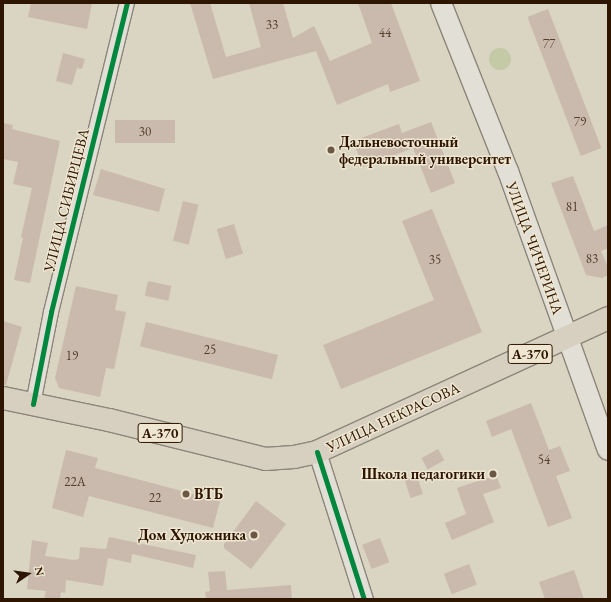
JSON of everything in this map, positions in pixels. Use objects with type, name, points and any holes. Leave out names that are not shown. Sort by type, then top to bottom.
[{"type":"main road","name":"УЛИЦА ЧИЧЕРИНА","points":[[441,3],[508,171],[608,450]]},
{"type":"main road","name":"УЛИЦА НЕКРАСОВА","points":[[3,398],[109,420],[265,458],[294,457],[317,452],[608,318]]},
{"type":"street","name":"УЛИЦА СИБИРЦЕВА","points":[[33,404],[51,312],[127,3]]},
{"type":"street","points":[[317,452],[364,599]]},
{"type":"green space","points":[[500,48],[504,49],[510,55],[510,63],[504,69],[500,70],[496,69],[490,63],[489,59],[490,55],[496,49]]},
{"type":"building","points":[[31,3],[92,3],[87,29],[28,17]]},
{"type":"building","points":[[190,3],[210,3],[226,57],[261,47],[249,3],[283,3],[293,38],[314,26],[330,61],[372,43],[358,3],[391,3],[420,81],[390,92],[388,84],[337,105],[316,51],[213,79]]},
{"type":"building","points":[[548,9],[601,148],[581,156],[527,17]]},
{"type":"building","points":[[63,53],[85,59],[82,69],[77,68],[72,85],[56,81]]},
{"type":"building","points":[[115,120],[175,120],[175,143],[115,143]]},
{"type":"building","points":[[431,122],[455,183],[431,193],[413,148],[363,167],[353,141],[399,124],[402,133]]},
{"type":"building","points":[[3,123],[13,125],[12,129],[60,141],[30,283],[14,280],[23,238],[21,237],[32,188],[13,184],[18,162],[3,159]]},
{"type":"building","points":[[101,169],[165,189],[159,212],[93,195]]},
{"type":"building","points":[[573,176],[594,231],[608,225],[608,248],[601,251],[608,267],[608,275],[602,278],[586,275],[551,183]]},
{"type":"building","points":[[183,201],[199,205],[189,245],[173,241]]},
{"type":"building","points":[[432,209],[482,332],[341,389],[323,345],[434,300],[402,221]]},
{"type":"building","points":[[234,224],[243,254],[226,259],[217,229]]},
{"type":"building","points":[[148,281],[171,286],[168,301],[145,296]]},
{"type":"building","points":[[76,286],[118,295],[115,310],[126,312],[114,369],[106,368],[100,397],[59,388],[55,378]]},
{"type":"building","points":[[3,321],[22,327],[6,385],[3,385]]},
{"type":"building","points":[[146,322],[278,355],[272,379],[140,346]]},
{"type":"building","points":[[531,403],[549,450],[560,446],[570,471],[556,476],[572,518],[548,527],[511,429],[492,437],[486,421]]},
{"type":"building","points":[[438,449],[444,460],[428,470],[421,458]]},
{"type":"building","points":[[66,450],[98,458],[95,468],[220,501],[213,528],[89,496],[83,517],[52,508]]},
{"type":"building","points":[[496,475],[501,488],[483,494],[494,522],[452,540],[445,523],[466,514],[457,488]]},
{"type":"building","points":[[417,476],[423,494],[411,498],[405,480]]},
{"type":"building","name":"Дом Художника","points":[[256,501],[286,524],[251,569],[224,548],[224,544]]},
{"type":"building","points":[[109,537],[196,555],[193,568],[132,554],[131,563],[108,558],[103,586],[66,580],[65,593],[61,592],[60,599],[44,599],[46,591],[27,589],[32,540],[48,543],[45,556],[74,560],[79,559],[80,547],[106,549]]},
{"type":"building","points":[[380,538],[389,562],[372,569],[362,545]]},
{"type":"building","points":[[469,564],[477,585],[452,594],[444,574]]},
{"type":"building","points":[[574,570],[584,599],[545,599],[539,582]]},
{"type":"building","points":[[225,571],[227,590],[291,585],[292,599],[206,599],[205,592],[210,591],[208,572]]},
{"type":"cycle path","points":[[33,404],[51,312],[127,3]]},
{"type":"cycle path","points":[[317,452],[364,599]]},
{"type":"place","name":"Дальневосточный федеральный университет","points":[[331,150]]},
{"type":"place","name":"Школа педагогики","points":[[493,474]]},
{"type":"place","name":"ВТБ","points":[[186,494]]},
{"type":"place","name":"Дом Художника","points":[[254,535]]}]
